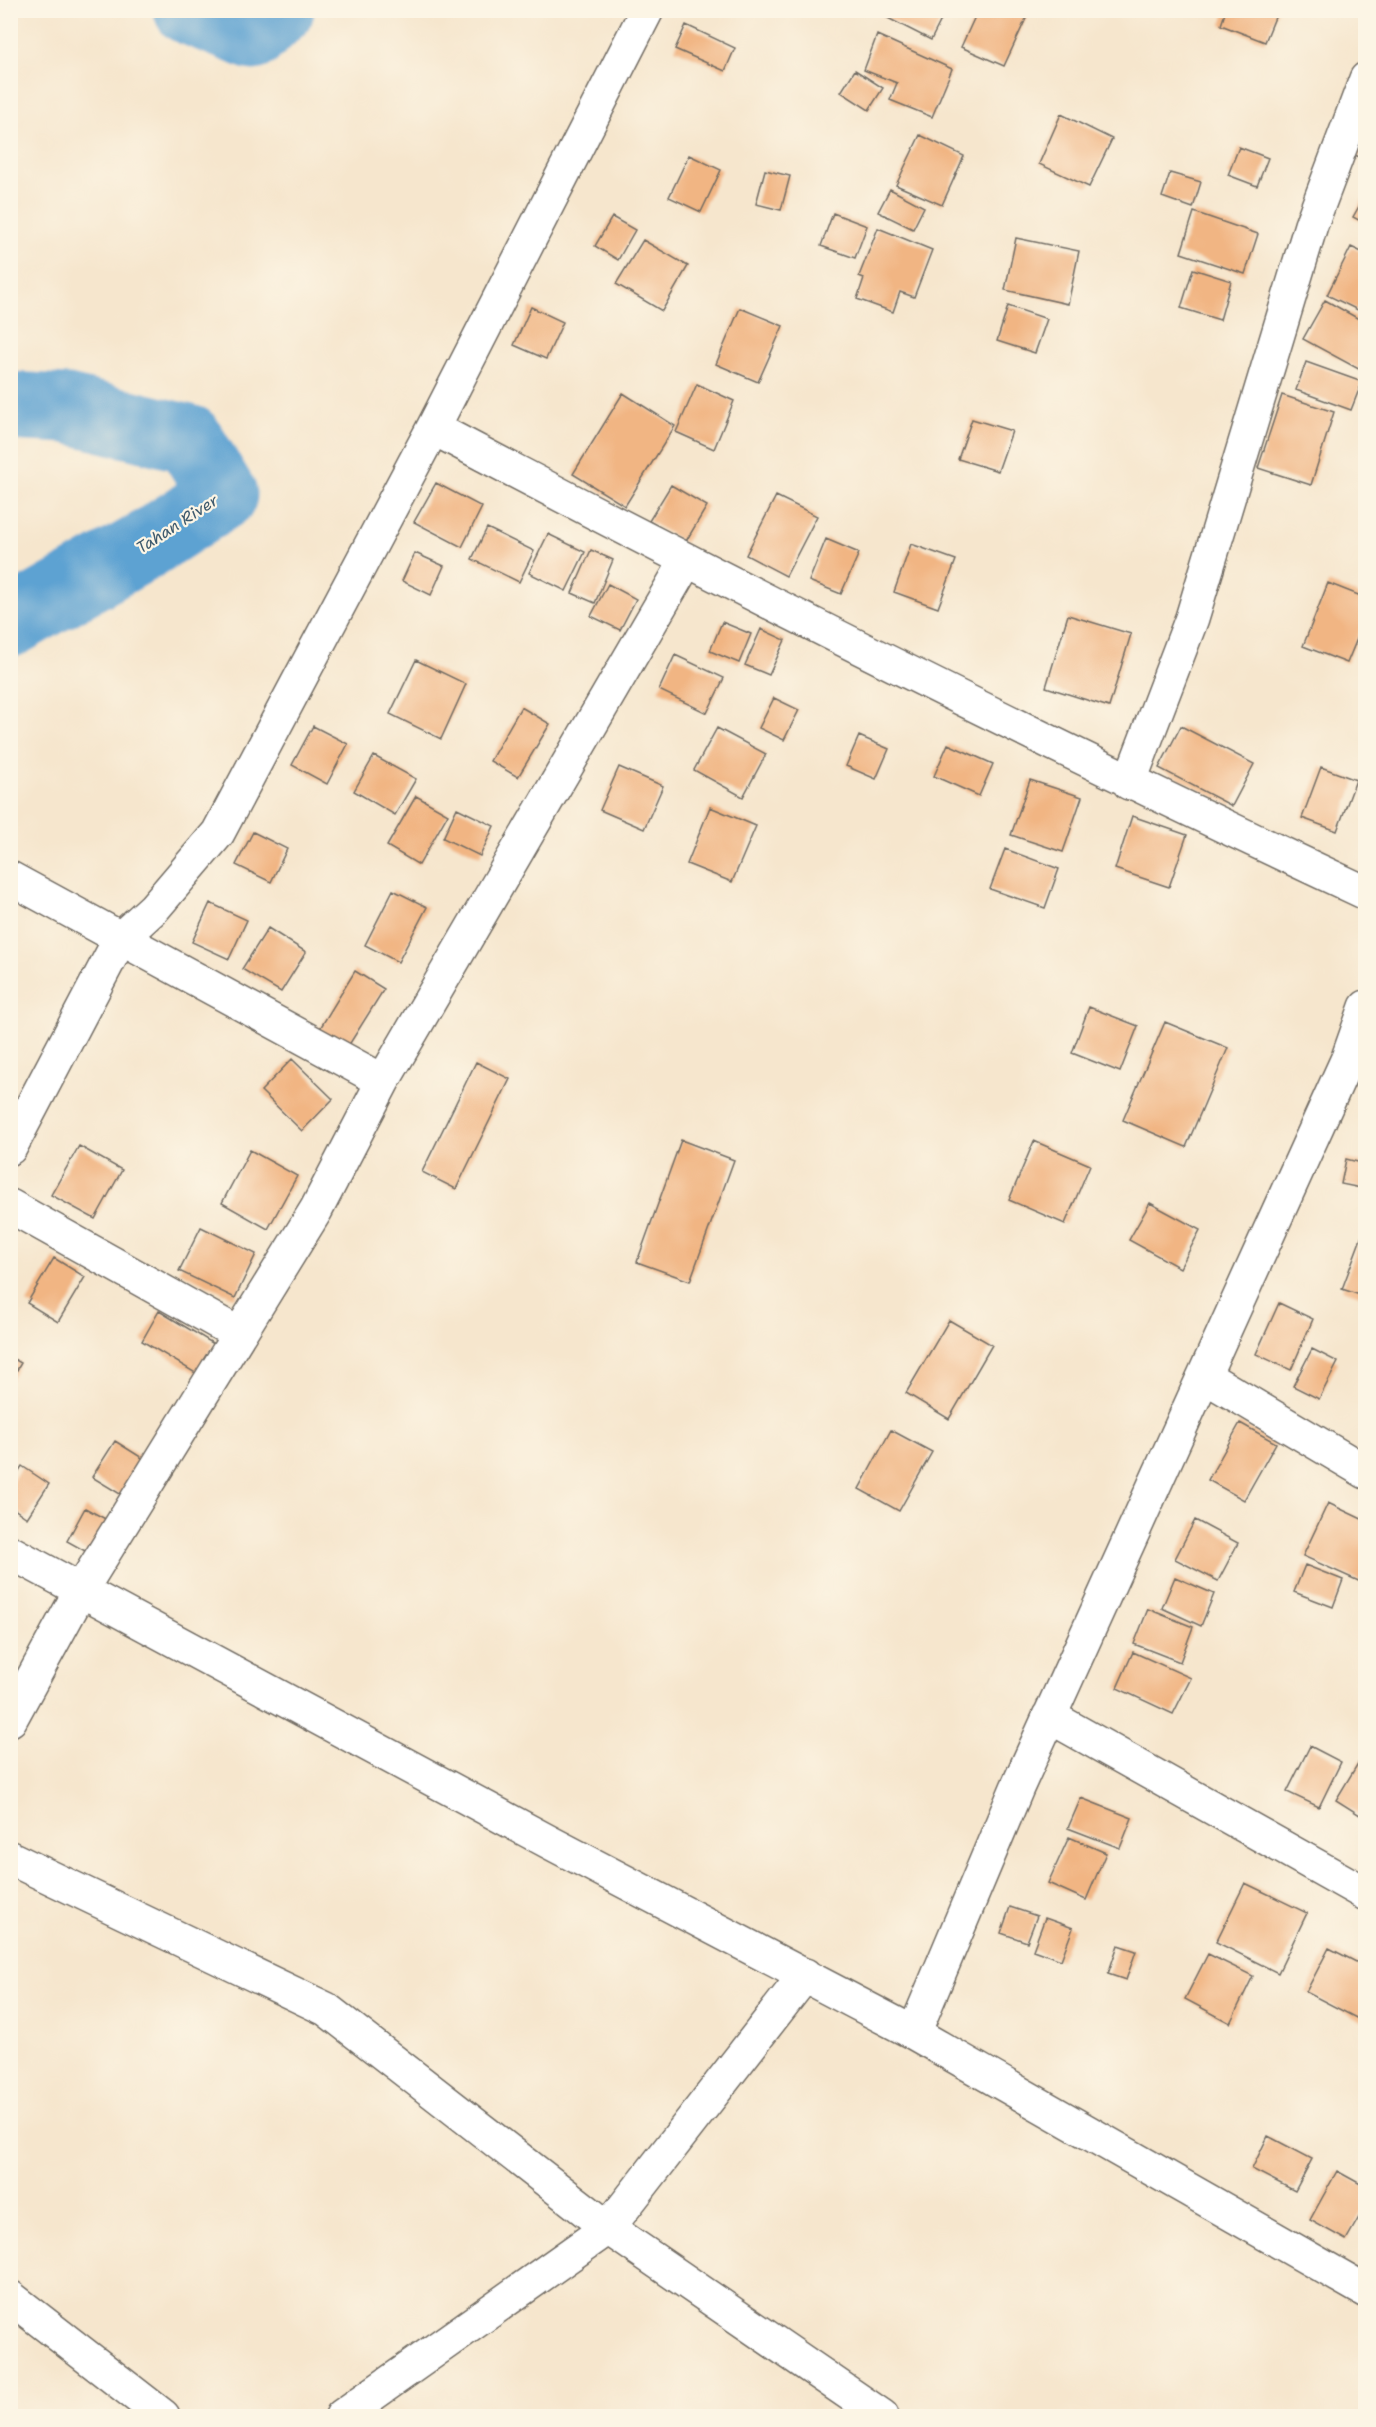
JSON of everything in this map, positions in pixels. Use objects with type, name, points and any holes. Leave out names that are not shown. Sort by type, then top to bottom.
[{"type":"street","points":[[10,1148],[120,939],[153,908],[218,833],[433,428],[648,10]]},
{"type":"street","points":[[1129,783],[1192,618],[1311,225],[1365,79]]},
{"type":"street","points":[[433,428],[687,560],[1129,783],[1365,893]]},
{"type":"street","points":[[10,1720],[81,1590],[316,1210],[383,1081],[687,560]]},
{"type":"street","points":[[10,878],[383,1081]]},
{"type":"street","points":[[914,2033],[1049,1716],[1348,1058],[1365,1007]]},
{"type":"street","points":[[10,1206],[239,1334]]},
{"type":"street","points":[[1204,1376],[1365,1472]]},
{"type":"street","points":[[10,1552],[549,1842],[914,2033],[1365,2291]]},
{"type":"street","points":[[1049,1716],[1365,1894]]},
{"type":"street","points":[[10,1858],[326,2009],[608,2228],[882,2416]]},
{"type":"street","points":[[342,2416],[608,2228],[805,1975]]},
{"type":"street","points":[[10,2297],[163,2416]]},
{"type":"building","points":[[872,10],[946,10],[931,40]]},
{"type":"building","points":[[978,10],[1030,10],[1004,66],[961,47]]},
{"type":"building","points":[[1226,10],[1278,10],[1265,42],[1221,25]]},
{"type":"building","points":[[686,25],[735,48],[725,71],[675,49]]},
{"type":"building","points":[[877,35],[952,69],[932,117],[890,100],[897,83],[864,70]]},
{"type":"building","points":[[855,70],[883,88],[869,110],[841,92]]},
{"type":"building","points":[[1061,114],[1112,139],[1089,187],[1039,164]]},
{"type":"building","points":[[920,135],[964,156],[942,205],[896,185]]},
{"type":"building","points":[[1359,141],[1366,143],[1366,159],[1354,155]]},
{"type":"building","points":[[1239,147],[1268,158],[1257,186],[1228,175]]},
{"type":"building","points":[[689,155],[721,170],[701,212],[669,197]]},
{"type":"building","points":[[765,170],[790,176],[781,210],[756,204]]},
{"type":"building","points":[[1170,173],[1201,182],[1193,208],[1162,197]]},
{"type":"building","points":[[890,189],[924,207],[913,229],[878,212]]},
{"type":"building","points":[[1366,194],[1366,224],[1353,217]]},
{"type":"building","points":[[1194,212],[1258,234],[1245,274],[1181,253]]},
{"type":"building","points":[[833,213],[867,226],[855,258],[821,246]]},
{"type":"building","points":[[612,217],[635,230],[618,260],[595,246]]},
{"type":"building","points":[[878,228],[932,250],[914,297],[900,292],[893,312],[857,299],[864,278],[859,276]]},
{"type":"building","points":[[1016,238],[1079,251],[1068,304],[1005,290]]},
{"type":"building","points":[[643,240],[688,266],[662,311],[616,284]]},
{"type":"building","points":[[1351,247],[1366,254],[1366,314],[1327,295]]},
{"type":"building","points":[[1193,269],[1231,281],[1220,320],[1181,308]]},
{"type":"building","points":[[1325,300],[1366,323],[1366,373],[1303,339]]},
{"type":"building","points":[[1008,306],[1047,319],[1035,353],[997,341]]},
{"type":"building","points":[[531,307],[563,322],[546,359],[514,345]]},
{"type":"building","points":[[740,308],[783,326],[758,382],[716,364]]},
{"type":"building","points":[[1306,362],[1362,382],[1351,410],[1296,390]]},
{"type":"building","points":[[697,384],[734,401],[714,449],[676,432]]},
{"type":"building","points":[[623,393],[675,426],[625,506],[573,474]]},
{"type":"building","points":[[1282,395],[1334,412],[1311,485],[1258,468]]},
{"type":"building","points":[[972,419],[1012,431],[998,471],[958,459]]},
{"type":"building","points":[[436,483],[482,507],[462,547],[414,522]]},
{"type":"building","points":[[671,485],[707,506],[685,543],[649,521]]},
{"type":"building","points":[[776,496],[817,516],[786,576],[746,555]]},
{"type":"building","points":[[487,528],[534,551],[519,582],[472,559]]},
{"type":"building","points":[[548,534],[585,552],[566,591],[529,573]]},
{"type":"building","points":[[826,539],[859,553],[841,594],[809,581]]},
{"type":"building","points":[[911,544],[956,560],[938,608],[894,592]]},
{"type":"building","points":[[591,550],[613,560],[595,603],[572,593]]},
{"type":"building","points":[[415,553],[444,566],[431,595],[402,581]]},
{"type":"building","points":[[1328,583],[1366,598],[1366,617],[1347,663],[1303,646]]},
{"type":"building","points":[[608,584],[636,599],[620,630],[591,616]]},
{"type":"building","points":[[1068,615],[1131,634],[1109,707],[1046,687]]},
{"type":"building","points":[[722,622],[751,634],[739,663],[710,651]]},
{"type":"building","points":[[761,629],[785,640],[769,675],[745,665]]},
{"type":"building","points":[[675,655],[724,678],[707,713],[659,690]]},
{"type":"building","points":[[416,660],[466,684],[441,739],[390,714]]},
{"type":"building","points":[[774,698],[799,710],[784,740],[759,728]]},
{"type":"building","points":[[521,707],[550,724],[518,777],[490,761]]},
{"type":"building","points":[[313,726],[348,744],[327,784],[292,765]]},
{"type":"building","points":[[1181,726],[1254,764],[1232,806],[1159,768]]},
{"type":"building","points":[[717,728],[766,754],[743,797],[694,770]]},
{"type":"building","points":[[859,736],[889,749],[876,779],[846,766]]},
{"type":"building","points":[[948,744],[993,764],[979,796],[934,776]]},
{"type":"building","points":[[374,756],[416,779],[395,815],[354,791]]},
{"type":"building","points":[[619,767],[663,786],[644,829],[600,810]]},
{"type":"building","points":[[1321,767],[1356,780],[1337,831],[1302,818]]},
{"type":"building","points":[[1030,780],[1082,797],[1063,852],[1011,835]]},
{"type":"building","points":[[416,796],[448,814],[419,865],[387,846]]},
{"type":"building","points":[[710,807],[756,826],[732,882],[687,864]]},
{"type":"building","points":[[457,808],[494,826],[480,856],[443,838]]},
{"type":"building","points":[[1132,816],[1187,835],[1169,887],[1115,869]]},
{"type":"building","points":[[253,832],[287,849],[271,882],[236,865]]},
{"type":"building","points":[[1005,849],[1059,869],[1045,908],[990,889]]},
{"type":"building","points":[[393,890],[427,907],[398,962],[365,945]]},
{"type":"building","points":[[210,903],[247,920],[229,959],[192,942]]},
{"type":"building","points":[[268,928],[306,952],[281,992],[242,969]]},
{"type":"building","points":[[355,971],[384,989],[347,1048],[319,1030]]},
{"type":"building","points":[[1089,1007],[1138,1026],[1120,1072],[1072,1053]]},
{"type":"building","points":[[1165,1022],[1228,1048],[1186,1147],[1123,1120]]},
{"type":"building","points":[[292,1059],[333,1099],[302,1131],[261,1091]]},
{"type":"building","points":[[476,1062],[510,1079],[456,1189],[422,1172]]},
{"type":"building","points":[[681,1140],[734,1160],[690,1281],[637,1262]]},
{"type":"building","points":[[1034,1141],[1090,1165],[1065,1224],[1009,1200]]},
{"type":"building","points":[[79,1146],[122,1170],[95,1219],[51,1195]]},
{"type":"building","points":[[250,1150],[297,1176],[268,1229],[222,1203]]},
{"type":"building","points":[[1346,1159],[1366,1164],[1366,1189],[1341,1184]]},
{"type":"building","points":[[1150,1203],[1200,1230],[1180,1268],[1129,1240]]},
{"type":"building","points":[[201,1227],[256,1254],[235,1298],[179,1271]]},
{"type":"building","points":[[1363,1233],[1366,1234],[1366,1297],[1342,1289]]},
{"type":"building","points":[[54,1258],[85,1277],[58,1322],[27,1303]]},
{"type":"building","points":[[1279,1303],[1313,1319],[1291,1370],[1256,1354]]},
{"type":"building","points":[[159,1311],[214,1344],[197,1374],[142,1341]]},
{"type":"building","points":[[949,1320],[992,1345],[949,1419],[906,1393]]},
{"type":"building","points":[[1312,1349],[1338,1362],[1319,1399],[1293,1386]]},
{"type":"building","points":[[10,1357],[21,1363],[10,1382]]},
{"type":"building","points":[[1240,1423],[1276,1443],[1244,1500],[1208,1480]]},
{"type":"building","points":[[891,1430],[932,1452],[899,1511],[859,1489]]},
{"type":"building","points":[[115,1441],[147,1461],[125,1497],[92,1477]]},
{"type":"building","points":[[22,1466],[49,1484],[27,1518],[10,1506],[10,1484]]},
{"type":"building","points":[[1328,1503],[1366,1521],[1366,1578],[1363,1583],[1303,1556]]},
{"type":"building","points":[[85,1508],[113,1523],[94,1556],[67,1541]]},
{"type":"building","points":[[1195,1520],[1238,1543],[1218,1581],[1175,1559]]},
{"type":"building","points":[[1305,1565],[1343,1580],[1333,1607],[1294,1592]]},
{"type":"building","points":[[1175,1577],[1214,1594],[1201,1626],[1162,1608]]},
{"type":"building","points":[[1148,1609],[1193,1627],[1180,1662],[1134,1644]]},
{"type":"building","points":[[1133,1652],[1191,1678],[1173,1714],[1117,1688]]},
{"type":"building","points":[[1310,1746],[1341,1762],[1319,1807],[1287,1792]]},
{"type":"building","points":[[1360,1760],[1366,1763],[1366,1819],[1336,1800]]},
{"type":"building","points":[[1081,1798],[1132,1818],[1120,1848],[1068,1828]]},
{"type":"building","points":[[1069,1837],[1106,1853],[1086,1900],[1048,1883]]},
{"type":"building","points":[[1245,1883],[1307,1913],[1278,1973],[1216,1942]]},
{"type":"building","points":[[1010,1907],[1037,1916],[1027,1942],[1001,1933]]},
{"type":"building","points":[[1045,1918],[1073,1928],[1061,1960],[1033,1950]]},
{"type":"building","points":[[1118,1945],[1136,1951],[1126,1980],[1108,1974]]},
{"type":"building","points":[[1329,1948],[1366,1967],[1366,2023],[1306,1992]]},
{"type":"building","points":[[1208,1954],[1253,1976],[1230,2023],[1185,1999]]},
{"type":"building","points":[[1268,2136],[1312,2159],[1295,2191],[1252,2169]]},
{"type":"building","points":[[1337,2171],[1366,2187],[1366,2205],[1346,2240],[1310,2220]]},
{"type":"waterway","name":"Tahan River","points":[[188,10],[253,36],[280,10]]},
{"type":"waterway","name":"Tahan River","points":[[10,406],[67,409],[189,439],[223,495],[143,547],[10,623]]}]
